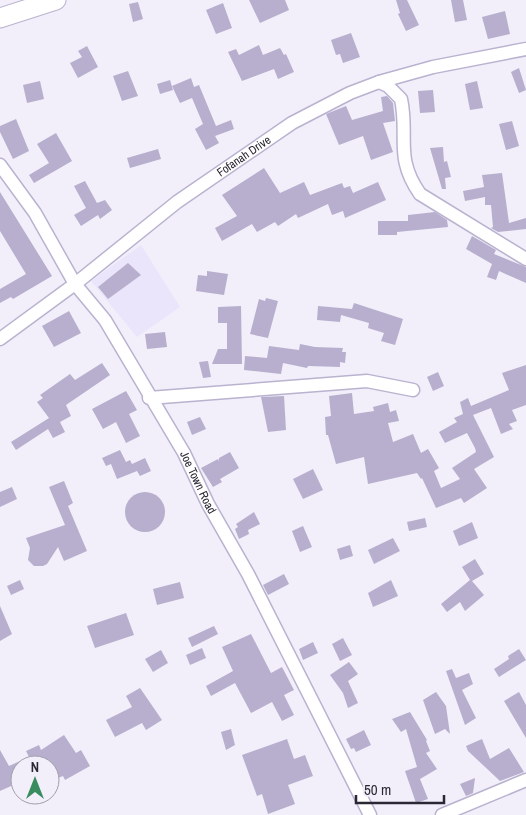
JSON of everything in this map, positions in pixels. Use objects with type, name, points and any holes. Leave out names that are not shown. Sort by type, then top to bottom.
[{"type":"highway","points":[[0,7],[22,0]]},
{"type":"highway","points":[[0,18],[56,0]]},
{"type":"street","name":"Fofanah Drive","points":[[0,339],[75,284],[176,202],[292,123],[350,93],[379,82],[434,67],[526,49]]},
{"type":"street","points":[[379,82],[388,86],[401,99],[404,162],[410,180],[420,194],[526,259]]},
{"type":"street","name":"Joe Town Road","points":[[0,165],[35,213],[75,284],[105,320],[149,398],[184,453],[208,504],[248,574],[370,815]]},
{"type":"street","points":[[149,398],[367,381],[413,390]]},
{"type":"street","points":[[442,815],[526,780]]},
{"type":"shaded area","points":[[141,245],[180,307],[137,337],[91,281]]},
{"type":"building","points":[[249,0],[285,0],[289,10],[260,23]]},
{"type":"building","points":[[396,0],[407,0],[419,25],[406,31],[398,14],[400,13]]},
{"type":"building","points":[[451,0],[463,0],[467,20],[455,22]]},
{"type":"building","points":[[138,2],[143,19],[133,22],[129,4]]},
{"type":"building","points":[[223,3],[232,28],[216,34],[206,10]]},
{"type":"building","points":[[505,11],[510,34],[488,39],[482,17]]},
{"type":"building","points":[[351,33],[360,57],[343,63],[340,54],[336,55],[331,40]]},
{"type":"building","points":[[259,45],[263,55],[280,48],[284,55],[286,54],[294,72],[278,79],[274,69],[242,81],[228,52],[236,49],[239,55]]},
{"type":"building","points":[[87,46],[98,67],[78,78],[70,63],[82,57],[78,51]]},
{"type":"building","points":[[519,68],[526,90],[519,93],[511,72]]},
{"type":"building","points":[[128,71],[138,96],[122,101],[113,76]]},
{"type":"building","points":[[191,78],[194,87],[199,85],[216,126],[231,120],[234,129],[215,136],[219,143],[206,150],[195,129],[203,124],[192,98],[180,103],[172,86]]},
{"type":"building","points":[[170,80],[173,90],[160,94],[157,84]]},
{"type":"building","points":[[40,81],[44,99],[27,103],[23,85]]},
{"type":"building","points":[[477,81],[483,108],[470,110],[465,84]]},
{"type":"building","points":[[433,90],[435,112],[420,113],[418,91]]},
{"type":"building","points":[[387,96],[393,103],[395,121],[383,123],[393,152],[371,160],[363,136],[339,145],[326,114],[346,106],[352,120],[383,111],[381,97]]},
{"type":"building","points":[[16,119],[29,151],[13,159],[0,132],[0,126]]},
{"type":"building","points":[[512,121],[519,146],[506,150],[499,124]]},
{"type":"building","points":[[56,133],[72,161],[34,183],[29,175],[49,163],[37,144]]},
{"type":"building","points":[[443,147],[444,162],[447,161],[451,177],[445,178],[446,189],[442,189],[430,148]]},
{"type":"building","points":[[158,149],[161,159],[130,168],[127,158]]},
{"type":"building","points":[[264,168],[280,193],[304,182],[310,195],[342,183],[344,188],[350,186],[353,193],[378,182],[386,200],[345,218],[343,211],[332,215],[328,204],[298,218],[296,214],[278,226],[275,222],[257,232],[252,224],[222,241],[215,228],[237,216],[222,195]]},
{"type":"building","points":[[502,173],[509,223],[526,218],[526,229],[498,232],[491,228],[493,227],[491,205],[485,205],[485,197],[465,201],[463,191],[484,187],[482,175]]},
{"type":"building","points":[[85,181],[97,203],[105,200],[112,210],[100,219],[98,215],[81,226],[74,215],[86,208],[74,186]]},
{"type":"building","points":[[0,192],[52,276],[13,299],[11,297],[0,303],[0,289],[26,274],[0,231]]},
{"type":"building","points":[[435,212],[447,220],[448,227],[397,232],[397,235],[378,235],[378,221],[408,221],[408,215]]},
{"type":"building","points":[[472,236],[496,250],[494,254],[526,267],[526,283],[499,271],[496,280],[487,277],[492,264],[466,249]]},
{"type":"building","points":[[128,263],[141,275],[108,299],[98,287]]},
{"type":"building","points":[[207,271],[228,274],[224,295],[196,291],[198,275],[207,276]]},
{"type":"building","points":[[266,298],[278,301],[268,338],[250,334],[259,299],[265,301]]},
{"type":"building","points":[[354,303],[403,319],[395,345],[381,341],[384,333],[368,328],[369,323],[341,315],[340,322],[317,320],[318,306],[352,309]]},
{"type":"building","points":[[241,306],[242,364],[212,364],[218,349],[227,349],[227,323],[218,323],[218,307]]},
{"type":"building","points":[[69,311],[81,333],[54,347],[42,326]]},
{"type":"building","points":[[165,332],[167,347],[147,349],[145,334]]},
{"type":"building","points":[[300,344],[315,347],[343,348],[342,352],[346,352],[345,363],[340,362],[340,367],[308,366],[307,368],[283,363],[281,374],[244,370],[245,356],[267,358],[269,346],[299,350]]},
{"type":"building","points":[[208,361],[211,377],[203,378],[199,362]]},
{"type":"building","points":[[102,363],[110,375],[66,405],[71,416],[60,422],[65,432],[53,438],[48,429],[16,450],[11,442],[49,418],[37,402],[43,398],[40,395],[70,374],[75,380]]},
{"type":"building","points":[[526,365],[526,405],[512,410],[517,421],[509,424],[513,429],[501,434],[491,408],[473,415],[494,457],[474,469],[487,488],[464,503],[461,498],[436,508],[422,478],[417,473],[368,484],[364,457],[336,464],[328,435],[326,435],[325,417],[331,416],[329,396],[352,393],[354,414],[374,411],[373,407],[388,403],[390,412],[396,410],[399,421],[388,423],[393,442],[413,434],[421,453],[428,449],[439,468],[434,471],[441,488],[460,479],[452,468],[476,452],[475,448],[467,433],[445,443],[439,432],[457,422],[454,418],[463,414],[460,402],[468,398],[471,406],[509,390],[502,373]]},
{"type":"building","points":[[438,372],[444,386],[433,391],[427,377]]},
{"type":"building","points":[[126,391],[137,410],[129,414],[140,436],[126,443],[116,422],[103,429],[92,409]]},
{"type":"building","points":[[284,396],[286,430],[268,432],[261,397]]},
{"type":"building","points":[[200,417],[206,429],[192,435],[187,422]]},
{"type":"building","points":[[120,450],[126,462],[130,460],[132,464],[145,458],[151,471],[140,476],[137,471],[117,479],[111,464],[106,466],[102,458]]},
{"type":"building","points":[[230,452],[239,468],[220,479],[222,482],[213,487],[201,468],[218,459],[219,461],[219,458]]},
{"type":"building","points":[[313,469],[323,490],[303,499],[293,479]]},
{"type":"building","points":[[64,481],[73,503],[68,506],[87,551],[64,561],[58,547],[47,564],[34,566],[28,560],[30,548],[26,538],[65,525],[49,487]]},
{"type":"building","points":[[12,487],[17,499],[0,507],[0,492]]},
{"type":"building","points":[[149,492],[156,495],[162,501],[165,512],[164,520],[156,529],[149,532],[141,532],[134,529],[126,520],[125,508],[128,501],[137,493]]},
{"type":"building","points":[[254,512],[260,524],[248,530],[249,534],[239,539],[235,529],[238,527],[236,524]]},
{"type":"building","points":[[425,518],[427,527],[409,531],[407,522]]},
{"type":"building","points":[[472,522],[478,538],[459,546],[453,531]]},
{"type":"building","points":[[303,526],[312,547],[300,552],[292,531]]},
{"type":"building","points":[[393,538],[400,551],[374,564],[368,550]]},
{"type":"building","points":[[350,545],[353,556],[340,560],[337,549]]},
{"type":"building","points":[[475,559],[484,574],[472,581],[484,595],[465,611],[460,602],[447,612],[441,604],[470,580],[462,567]]},
{"type":"building","points":[[284,574],[289,584],[268,595],[263,585]]},
{"type":"building","points":[[20,580],[24,589],[11,595],[7,586]]},
{"type":"building","points":[[391,580],[398,596],[373,607],[368,593]]},
{"type":"building","points":[[180,582],[184,598],[157,605],[153,589]]},
{"type":"building","points":[[0,606],[12,634],[0,641]]},
{"type":"building","points":[[126,613],[134,635],[95,648],[87,626]]},
{"type":"building","points":[[214,626],[218,634],[192,647],[188,638]]},
{"type":"building","points":[[251,634],[271,673],[282,667],[294,690],[284,695],[294,715],[282,721],[272,702],[251,713],[235,683],[211,696],[206,686],[233,671],[222,647]]},
{"type":"building","points":[[343,638],[352,655],[340,661],[332,644]]},
{"type":"building","points":[[313,642],[318,653],[303,660],[299,649]]},
{"type":"building","points":[[202,648],[206,658],[190,665],[186,655]]},
{"type":"building","points":[[519,649],[526,660],[499,677],[494,669],[509,659],[508,656]]},
{"type":"building","points":[[161,650],[168,663],[153,672],[145,659]]},
{"type":"building","points":[[349,662],[358,674],[348,681],[358,703],[348,708],[343,693],[330,675]]},
{"type":"building","points":[[452,669],[456,678],[469,673],[473,684],[462,690],[476,718],[465,725],[446,671]]},
{"type":"building","points":[[140,688],[162,720],[146,730],[142,723],[115,737],[106,720],[132,707],[126,696]]},
{"type":"building","points":[[436,692],[446,706],[450,734],[445,729],[435,734],[423,700]]},
{"type":"building","points":[[519,692],[526,705],[526,738],[504,701]]},
{"type":"building","points":[[410,712],[427,740],[430,751],[426,753],[437,769],[420,779],[428,799],[416,803],[405,771],[417,767],[406,729],[401,732],[392,719]]},
{"type":"building","points":[[231,729],[235,745],[226,750],[221,732]]},
{"type":"building","points":[[364,730],[371,745],[356,752],[354,748],[351,749],[346,739]]},
{"type":"building","points":[[64,735],[76,753],[81,750],[90,766],[65,780],[63,776],[60,777],[60,755],[28,755],[26,751],[39,745],[41,750]]},
{"type":"building","points":[[287,739],[294,759],[305,755],[313,776],[288,785],[295,804],[268,814],[262,794],[257,796],[242,755]]},
{"type":"building","points":[[482,739],[490,759],[509,748],[524,772],[500,781],[468,751],[466,746]]},
{"type":"building","points":[[0,750],[9,766],[10,786],[0,791]]},
{"type":"building","points":[[475,778],[473,793],[466,796],[460,784]]}]
